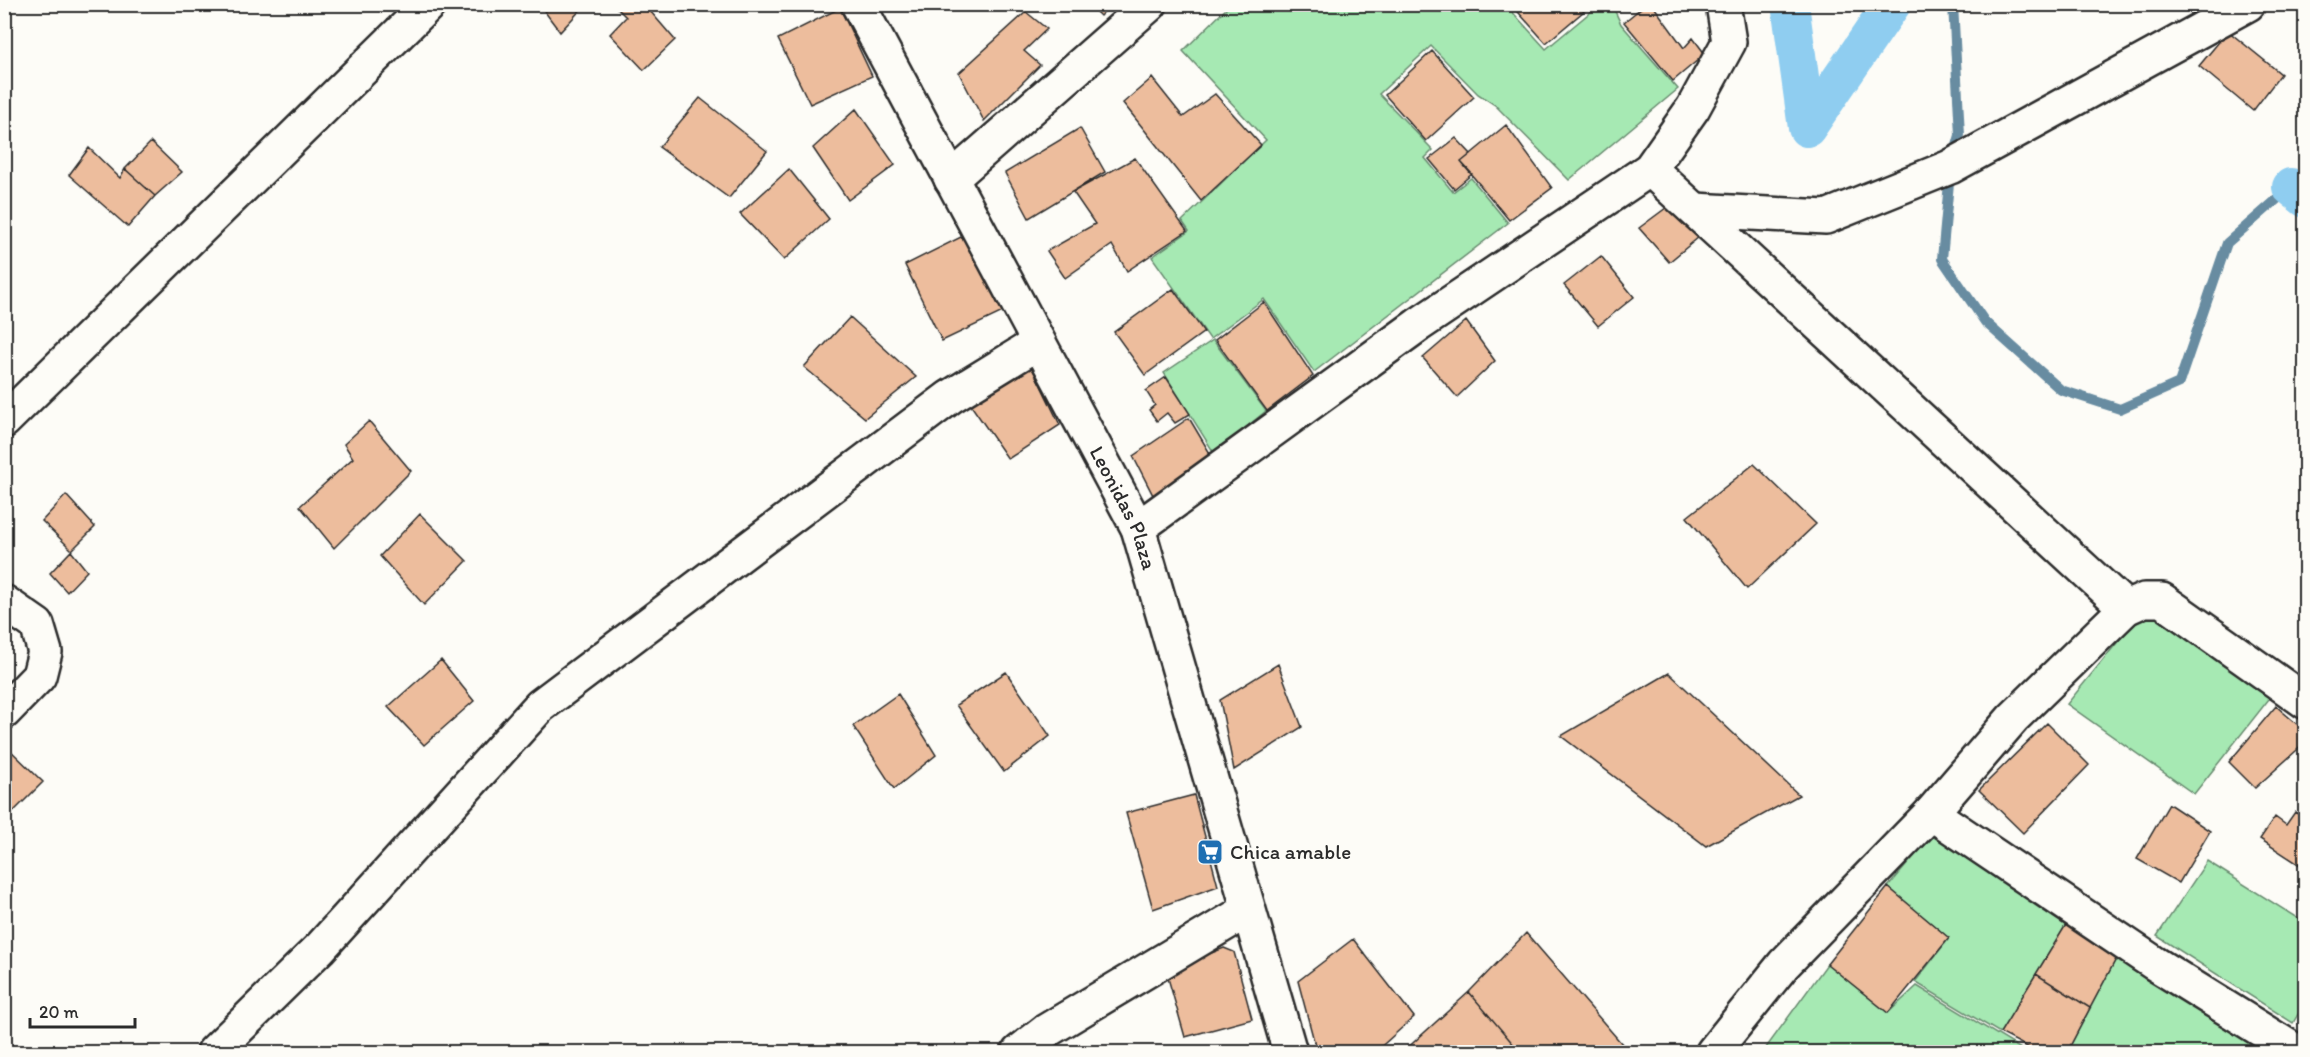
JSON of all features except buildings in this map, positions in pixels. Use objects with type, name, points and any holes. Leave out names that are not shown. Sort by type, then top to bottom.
[{"type":"street","points":[[4,421],[429,4]]},
{"type":"street","name":"Leonidas Plaza","points":[[858,4],[1138,528],[1290,1053]]},
{"type":"street","points":[[951,179],[1150,4]]},
{"type":"street","points":[[1138,528],[1418,325],[1650,169],[1693,108],[1729,42],[1723,4]]},
{"type":"street","points":[[1695,210],[1826,217],[1950,167],[2248,4]]},
{"type":"street","points":[[1650,169],[2126,608]]},
{"type":"street","points":[[214,1053],[320,948],[540,706],[950,398],[1038,343]]},
{"type":"street","points":[[1713,1053],[1784,964],[1931,813],[2013,718],[2126,608],[2144,600],[2162,600],[2306,702]]},
{"type":"street","points":[[4,602],[37,625],[45,652],[39,676],[4,711]]},
{"type":"street","points":[[1931,813],[2154,963],[2297,1053]]},
{"type":"street","points":[[1019,1053],[1046,1031],[1248,910]]},
{"type":"green space","points":[[1231,4],[1506,5],[1546,49],[1599,5],[1612,5],[1621,24],[1678,89],[1569,180],[1495,105],[1478,94],[1431,46],[1379,94],[1433,150],[1425,158],[1453,192],[1471,178],[1508,223],[1314,372],[1264,299],[1210,339],[1152,257],[1189,231],[1182,221],[1266,140],[1183,51]]},
{"type":"green space","points":[[1213,340],[1266,411],[1214,453],[1164,373]]},
{"type":"green space","points":[[2147,606],[2273,694],[2194,794],[2067,704]]},
{"type":"green space","points":[[1943,822],[2075,910],[2000,1033],[1915,982],[1949,938],[1888,887]]},
{"type":"green space","points":[[2207,861],[2305,923],[2305,1002],[2293,1023],[2157,936]]},
{"type":"green space","points":[[2124,944],[2305,1052],[2067,1052]]},
{"type":"green space","points":[[1827,964],[1888,1013],[1917,986],[2026,1052],[1763,1052]]},
{"type":"waterway","points":[[1790,4],[1807,128],[1892,4]]},
{"type":"waterway","points":[[1953,4],[1960,135],[1954,156]]},
{"type":"waterway","points":[[1950,172],[1942,259],[1985,322],[2061,390],[2120,409],[2179,383],[2227,243],[2306,174]]},
{"type":"waterway","points":[[2291,187],[2306,199]]},
{"type":"waterway","points":[[4,979],[6,986],[5,1052]]},
{"type":"place","name":"Chica amable","points":[[1210,852]]}]
